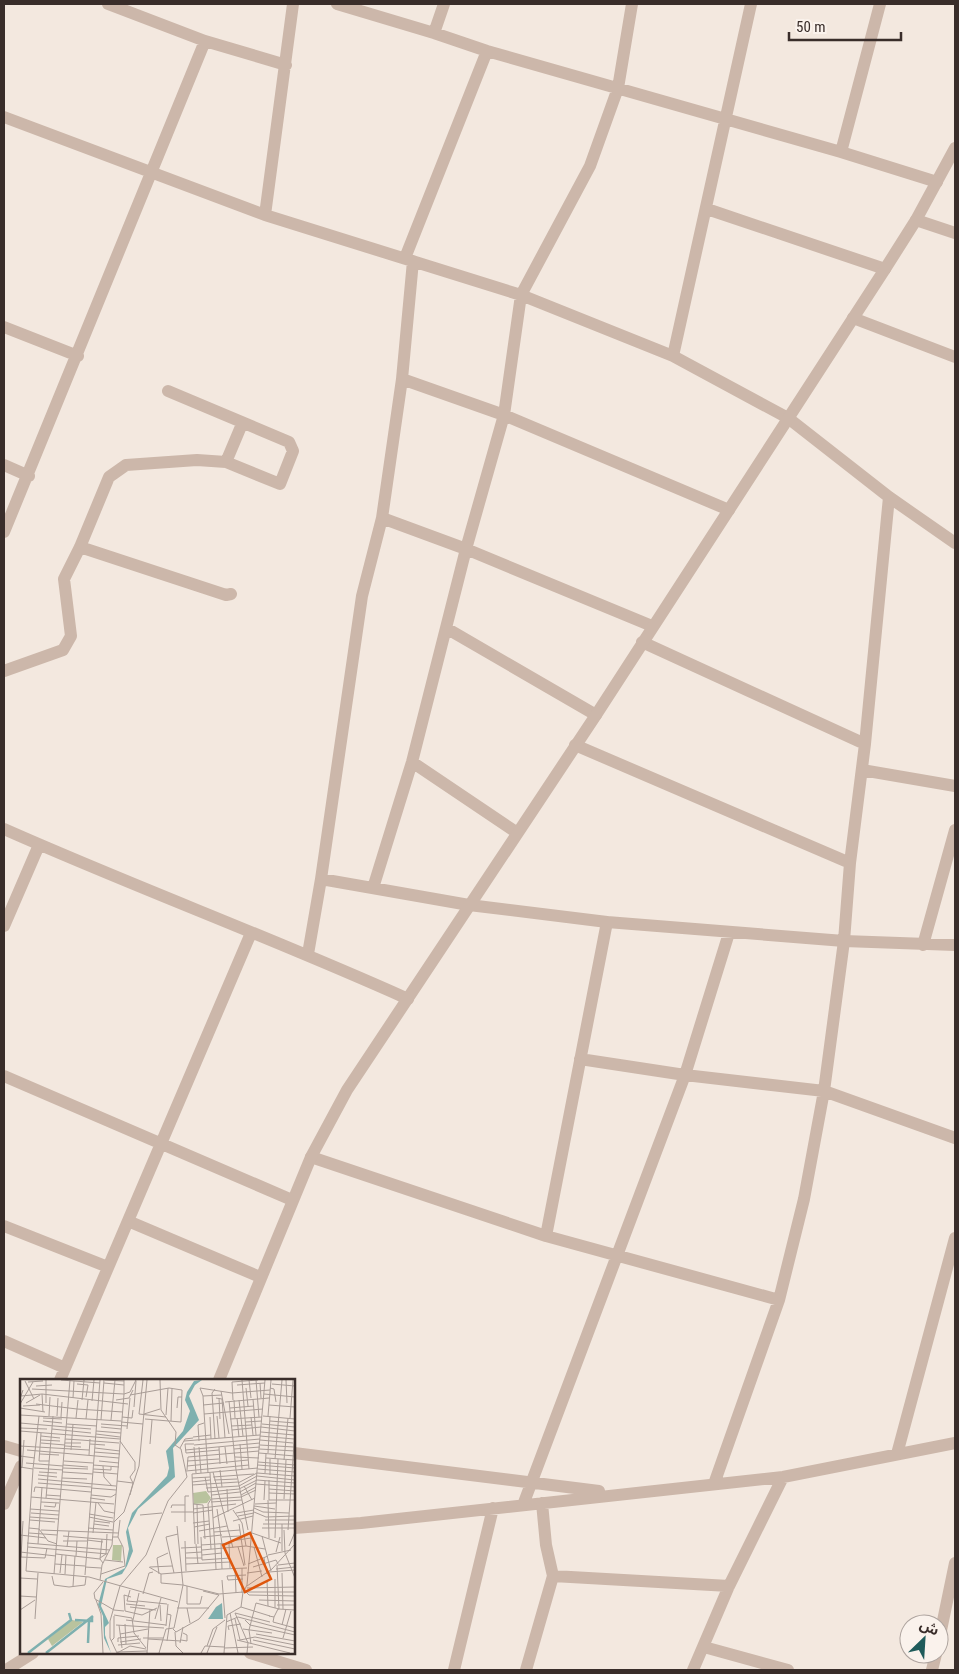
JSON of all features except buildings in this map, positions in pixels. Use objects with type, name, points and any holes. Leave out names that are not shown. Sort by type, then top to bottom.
[{"type":"street","points":[[108,4],[205,42],[286,65]]},
{"type":"street","points":[[265,215],[293,4]]},
{"type":"street","points":[[337,4],[487,51],[725,118],[937,182]]},
{"type":"street","points":[[434,33],[444,4]]},
{"type":"street","points":[[373,888],[412,762],[466,549],[504,415],[521,295],[590,166],[618,88],[632,4]]},
{"type":"street","points":[[673,356],[751,4]]},
{"type":"street","points":[[841,152],[880,4]]},
{"type":"street","points":[[4,532],[29,476],[205,42]]},
{"type":"street","points":[[308,954],[321,879],[362,596],[382,518],[402,379],[409,260],[487,51]]},
{"type":"street","points":[[4,117],[265,215],[521,295],[673,356],[788,418],[889,497],[955,543]]},
{"type":"street","points":[[218,1379],[311,1157],[347,1090],[516,832],[596,715],[652,626],[886,269],[916,220],[955,148]]},
{"type":"street","points":[[707,209],[886,269]]},
{"type":"street","points":[[916,220],[955,233]]},
{"type":"street","points":[[853,318],[955,357]]},
{"type":"street","points":[[4,327],[78,356]]},
{"type":"street","points":[[402,379],[504,415],[729,510]]},
{"type":"street","points":[[4,671],[63,650],[68,642],[71,636],[64,579],[80,547],[109,478],[120,468],[126,465],[197,460],[226,462],[280,484],[293,451],[292,446],[288,442],[168,391]]},
{"type":"street","points":[[226,462],[242,424]]},
{"type":"street","points":[[4,465],[29,476]]},
{"type":"street","points":[[714,1484],[779,1300],[804,1199],[824,1090],[844,941],[850,863],[865,744],[889,497]]},
{"type":"street","points":[[382,518],[466,549],[652,626]]},
{"type":"street","points":[[80,547],[226,595],[231,594]]},
{"type":"street","points":[[446,628],[596,715]]},
{"type":"street","points":[[642,642],[865,744]]},
{"type":"street","points":[[575,745],[850,863]]},
{"type":"street","points":[[412,762],[516,832]]},
{"type":"street","points":[[862,770],[955,786]]},
{"type":"street","points":[[4,829],[251,933],[308,954],[408,999]]},
{"type":"street","points":[[923,945],[955,830]]},
{"type":"street","points":[[4,925],[39,845]]},
{"type":"street","points":[[321,879],[469,905],[607,922],[844,941],[955,945]]},
{"type":"street","points":[[546,1236],[607,922]]},
{"type":"street","points":[[60,1379],[251,933]]},
{"type":"street","points":[[523,1505],[685,1075],[729,933]]},
{"type":"street","points":[[580,1059],[685,1075],[824,1090],[955,1138]]},
{"type":"street","points":[[4,1076],[162,1142],[292,1200]]},
{"type":"street","points":[[311,1157],[546,1236],[779,1300]]},
{"type":"street","points":[[128,1221],[260,1277]]},
{"type":"street","points":[[4,1226],[108,1267]]},
{"type":"street","points":[[898,1454],[955,1238]]},
{"type":"street","points":[[4,1341],[65,1368]]},
{"type":"street","points":[[295,1528],[783,1476],[955,1443]]},
{"type":"street","points":[[4,1446],[20,1451]]},
{"type":"street","points":[[295,1453],[620,1494]]},
{"type":"street","points":[[4,1504],[20,1468]]},
{"type":"street","points":[[692,1670],[704,1647],[729,1586],[783,1476]]},
{"type":"street","points":[[526,1670],[553,1576],[546,1545],[542,1503]]},
{"type":"street","points":[[454,1670],[493,1508]]},
{"type":"street","points":[[944,1614],[955,1563]]},
{"type":"street","points":[[553,1576],[729,1586]]},
{"type":"street","points":[[704,1647],[788,1670]]},
{"type":"street","points":[[6,1670],[30,1654]]},
{"type":"street","points":[[253,1654],[292,1668],[306,1670]]}]
